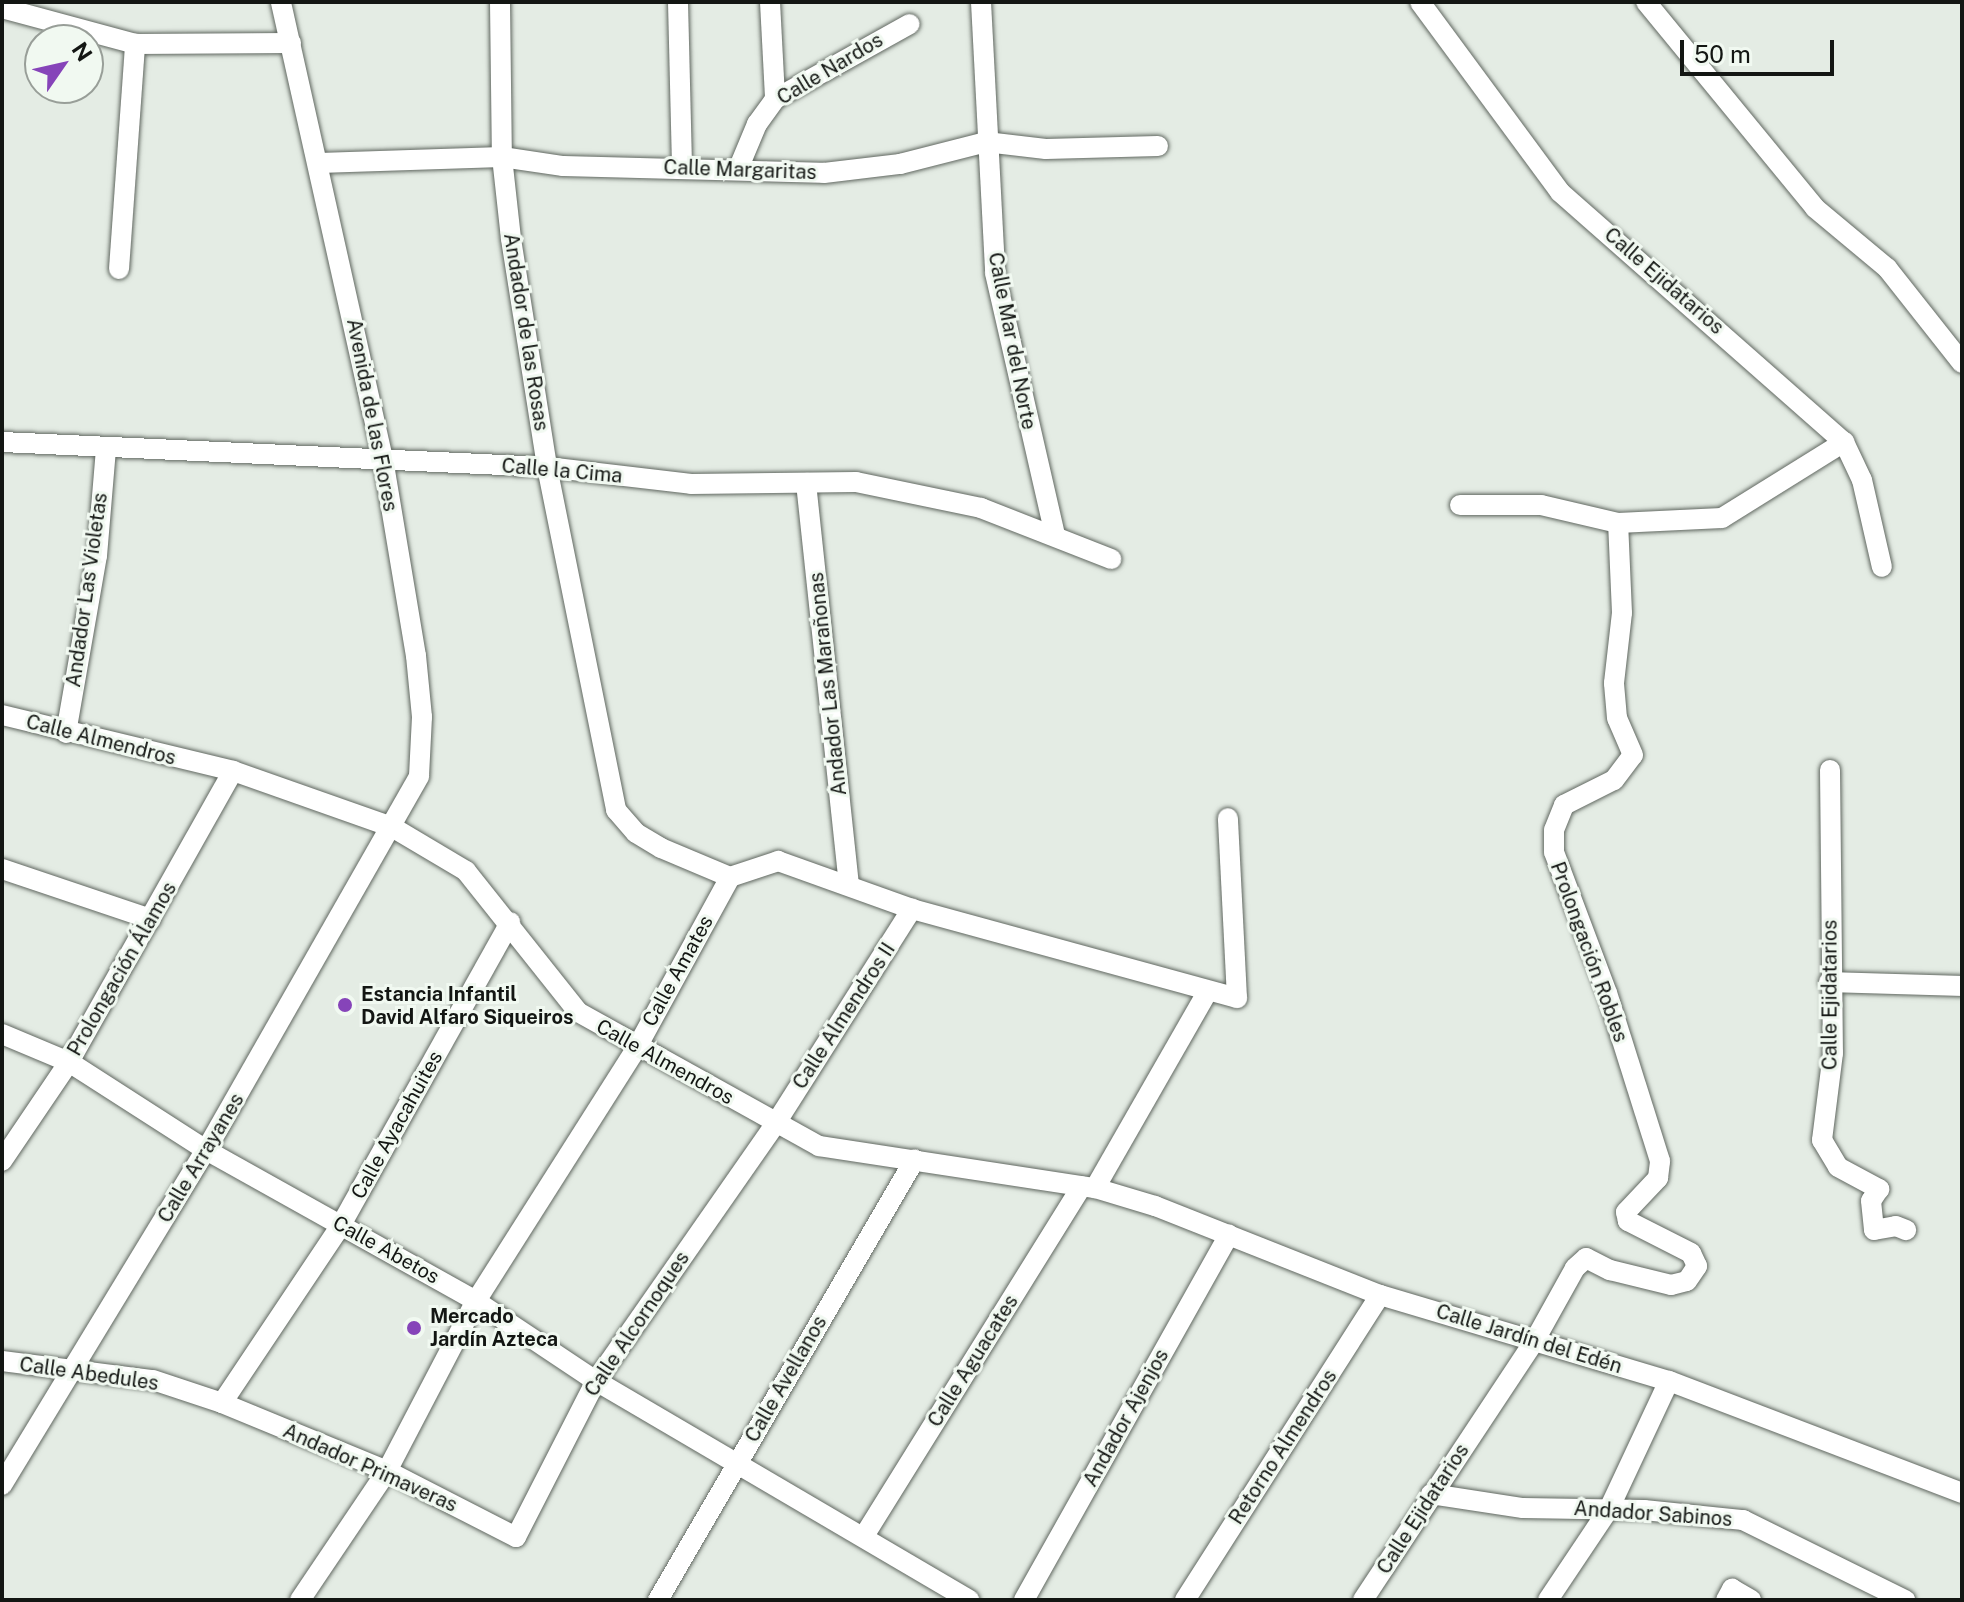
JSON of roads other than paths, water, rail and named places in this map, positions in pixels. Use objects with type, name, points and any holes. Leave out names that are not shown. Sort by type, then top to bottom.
[{"type":"street","name":"Avenida de las Flores","points":[[281,2],[383,459],[422,717],[419,776],[392,827]]},
{"type":"street","name":"Andador de las Rosas","points":[[500,2],[502,157],[547,467],[616,810],[636,833],[661,848],[730,877]]},
{"type":"street","points":[[678,2],[682,168]]},
{"type":"street","points":[[770,2],[775,99]]},
{"type":"street","name":"Calle Mar del Norte","points":[[981,2],[995,273],[1055,534]]},
{"type":"street","name":"Calle Ejidatarios","points":[[1420,2],[1560,192],[1844,442],[1862,480],[1882,567]]},
{"type":"street","points":[[1646,2],[1815,208],[1887,268],[1962,363]]},
{"type":"street","points":[[8,7],[135,44],[291,43]]},
{"type":"street","name":"Calle Nardos","points":[[739,167],[757,124],[775,99],[910,24]]},
{"type":"street","points":[[119,269],[135,44]]},
{"type":"street","name":"Calle Margaritas","points":[[319,163],[502,157],[563,166],[739,167],[824,173],[900,164],[986,142],[1046,149],[1158,146]]},
{"type":"street","name":"Calle la Cima","points":[[2,442],[547,467],[691,484],[856,482],[981,508],[1055,534],[1111,559]]},
{"type":"street","points":[[1460,505],[1541,505],[1618,523],[1722,518],[1844,442]]},
{"type":"street","name":"Andador Las Violetas","points":[[66,733],[97,556],[106,448]]},
{"type":"street","name":"Andador Las Marañonas","points":[[806,483],[849,885]]},
{"type":"street","name":"Prolongación Robles","points":[[1586,1258],[1610,1270],[1671,1285],[1687,1281],[1697,1266],[1691,1253],[1628,1221],[1626,1212],[1658,1178],[1660,1161],[1612,1008],[1554,852],[1554,830],[1564,805],[1614,780],[1633,755],[1617,718],[1614,683],[1622,613],[1618,523]]},
{"type":"street","name":"Calle Almendros","points":[[2,715],[66,733],[233,771],[392,827],[466,871],[510,922],[578,1012],[636,1049],[819,1146],[1088,1187]]},
{"type":"street","name":"Calle Ejidatarios","points":[[1830,770],[1829,982],[1833,1053],[1822,1140],[1838,1167],[1875,1195],[1872,1227],[1906,1230]]},
{"type":"street","name":"Prolongación Álamos","points":[[2,1161],[69,1062],[233,771]]},
{"type":"street","points":[[730,877],[778,861],[912,909],[1206,994],[1237,998],[1228,818]]},
{"type":"street","name":"Calle Arrayanes","points":[[2,1485],[206,1150],[392,827]]},
{"type":"street","points":[[2,869],[151,919]]},
{"type":"street","name":"Calle Amates","points":[[300,1600],[387,1471],[476,1301],[636,1049],[730,877]]},
{"type":"street","name":"Calle Almendros II","points":[[776,1123],[912,909]]},
{"type":"street","name":"Calle Ayacahuites","points":[[222,1403],[341,1225],[510,922]]},
{"type":"street","points":[[1829,982],[1962,986]]},
{"type":"street","points":[[1088,1187],[1206,994]]},
{"type":"street","name":"Calle Abetos","points":[[2,1034],[69,1062],[206,1150],[476,1301],[596,1381],[970,1600]]},
{"type":"street","name":"Calle Alcornoques","points":[[516,1537],[596,1381],[776,1123]]},
{"type":"street","name":"Calle Avellanos","points":[[658,1600],[915,1159]]},
{"type":"street","name":"Calle Jardín del Edén","points":[[1088,1187],[1229,1235],[1380,1295],[1669,1381],[1962,1493]]},
{"type":"street","name":"Calle Aguacates","points":[[864,1536],[1088,1187]]},
{"type":"street","name":"Andador Ajenjos","points":[[1024,1600],[1229,1235]]},
{"type":"street","name":"Calle Ejidatarios","points":[[1363,1600],[1535,1340],[1562,1289],[1586,1258]]},
{"type":"street","name":"Retorno Almendros","points":[[1185,1600],[1380,1295]]},
{"type":"street","name":"Calle Abedules","points":[[2,1361],[153,1380],[222,1403]]},
{"type":"street","points":[[1548,1600],[1609,1509],[1669,1381]]},
{"type":"street","name":"Andador Primaveras","points":[[222,1403],[387,1471],[516,1537]]},
{"type":"street","name":"Andador Sabinos","points":[[1431,1494],[1523,1508],[1609,1509],[1743,1520],[1905,1600]]},
{"type":"street","points":[[1726,1600],[1732,1589],[1751,1600]]},
{"type":"place","name":"Estancia Infantil David Alfaro Siqueiros","points":[[345,1005]]},
{"type":"place","name":"Mercado Jardín Azteca","points":[[414,1328]]}]
